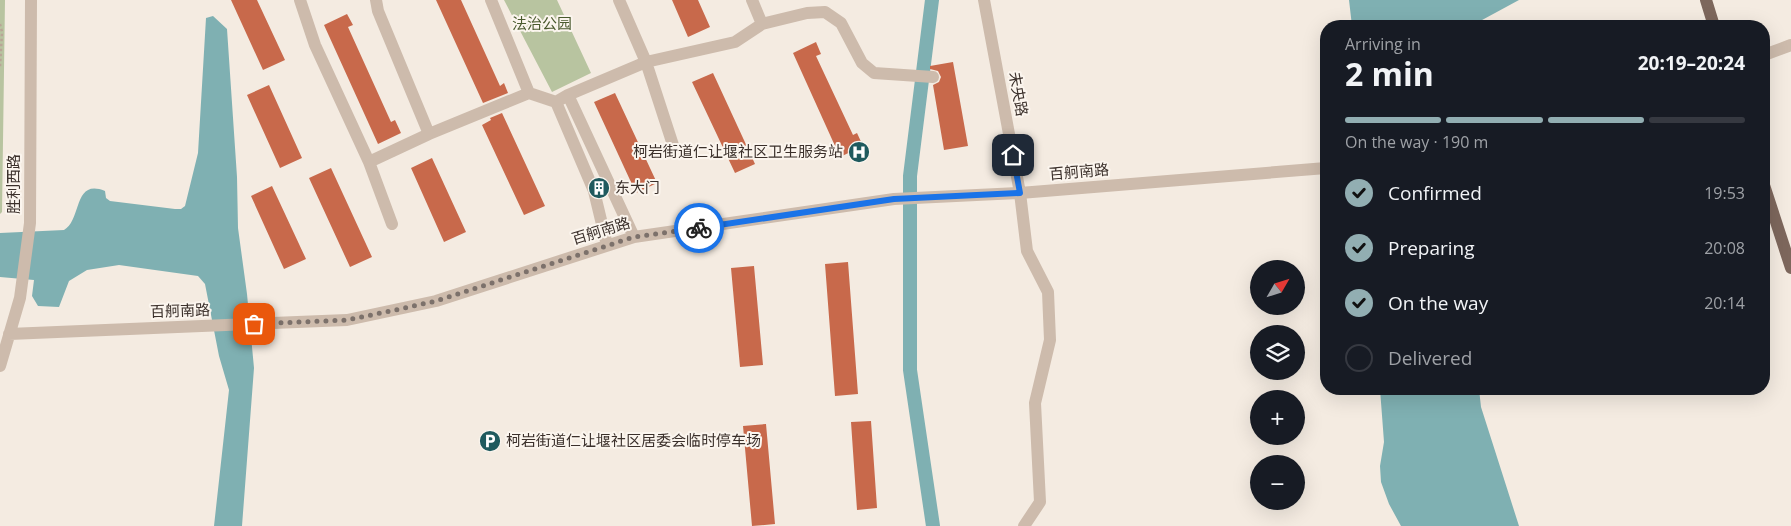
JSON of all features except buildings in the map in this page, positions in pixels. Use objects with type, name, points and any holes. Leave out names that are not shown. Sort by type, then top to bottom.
[{"type":"main road","points":[[1706,0],[1712,20]]},
{"type":"main road","points":[[1770,203],[1791,268]]},
{"type":"street","name":"胜利西路","points":[[0,366],[20,298],[30,223],[31,0]]},
{"type":"street","points":[[300,0],[314,45],[369,162],[392,224]]},
{"type":"street","points":[[376,0],[378,11],[428,134]]},
{"type":"street","points":[[491,0],[529,93]]},
{"type":"street","points":[[619,0],[646,62],[673,145]]},
{"type":"street","points":[[752,0],[762,24]]},
{"type":"street","name":"未央路","points":[[984,0],[1020,193],[1027,251],[1048,292],[1050,340],[1035,403],[1040,502],[1024,526]]},
{"type":"street","points":[[556,102],[568,95],[646,62],[735,42],[762,24],[825,12],[841,23],[862,62],[874,72],[933,76]]},
{"type":"street","points":[[1770,53],[1791,45]]},
{"type":"street","points":[[369,162],[428,134],[529,93],[556,102],[594,191],[607,245]]},
{"type":"street","points":[[568,95],[634,237]]},
{"type":"street","name":"百舸南路","points":[[10,334],[347,320],[436,301],[634,237],[894,199],[1020,193],[1320,168]]},
{"type":"path","points":[[0,24],[2,32],[0,67]]},
{"type":"green space","points":[[0,0],[5,0],[2,212],[0,214]]},
{"type":"green space","name":"法治公园","points":[[504,0],[557,0],[591,73],[552,92]]},
{"type":"water","points":[[1349,0],[1519,0],[1482,20],[1351,20]]},
{"type":"water","points":[[213,16],[227,29],[237,177],[238,228],[254,368],[242,526],[214,526],[229,390],[219,356],[205,284],[198,276],[119,265],[87,270],[69,281],[59,307],[38,306],[32,296],[34,280],[0,277],[0,233],[64,230],[70,225],[79,202],[88,190],[105,191],[106,198],[110,201],[175,209],[181,209],[185,206],[198,153],[206,18]]},
{"type":"water","points":[[1380,395],[1480,395],[1481,407],[1519,526],[1401,526],[1389,504],[1381,482],[1380,466],[1384,442]]},
{"type":"waterway","points":[[932,0],[910,176],[910,370],[933,526]]},
{"type":"way so far","points":[[254,324],[347,320],[400,309],[436,301],[634,237],[699,228]]},
{"type":"place","name":"柯岩街道仁让堰社区卫生服务站","points":[[859,152]]},
{"type":"place","name":"东大门","points":[[599,188]]},
{"type":"place","name":"柯岩街道仁让堰社区居委会临时停车场","points":[[490,441]]},
{"type":"route","points":[[699,228],[894,199],[1020,193],[1013,155]]}]
